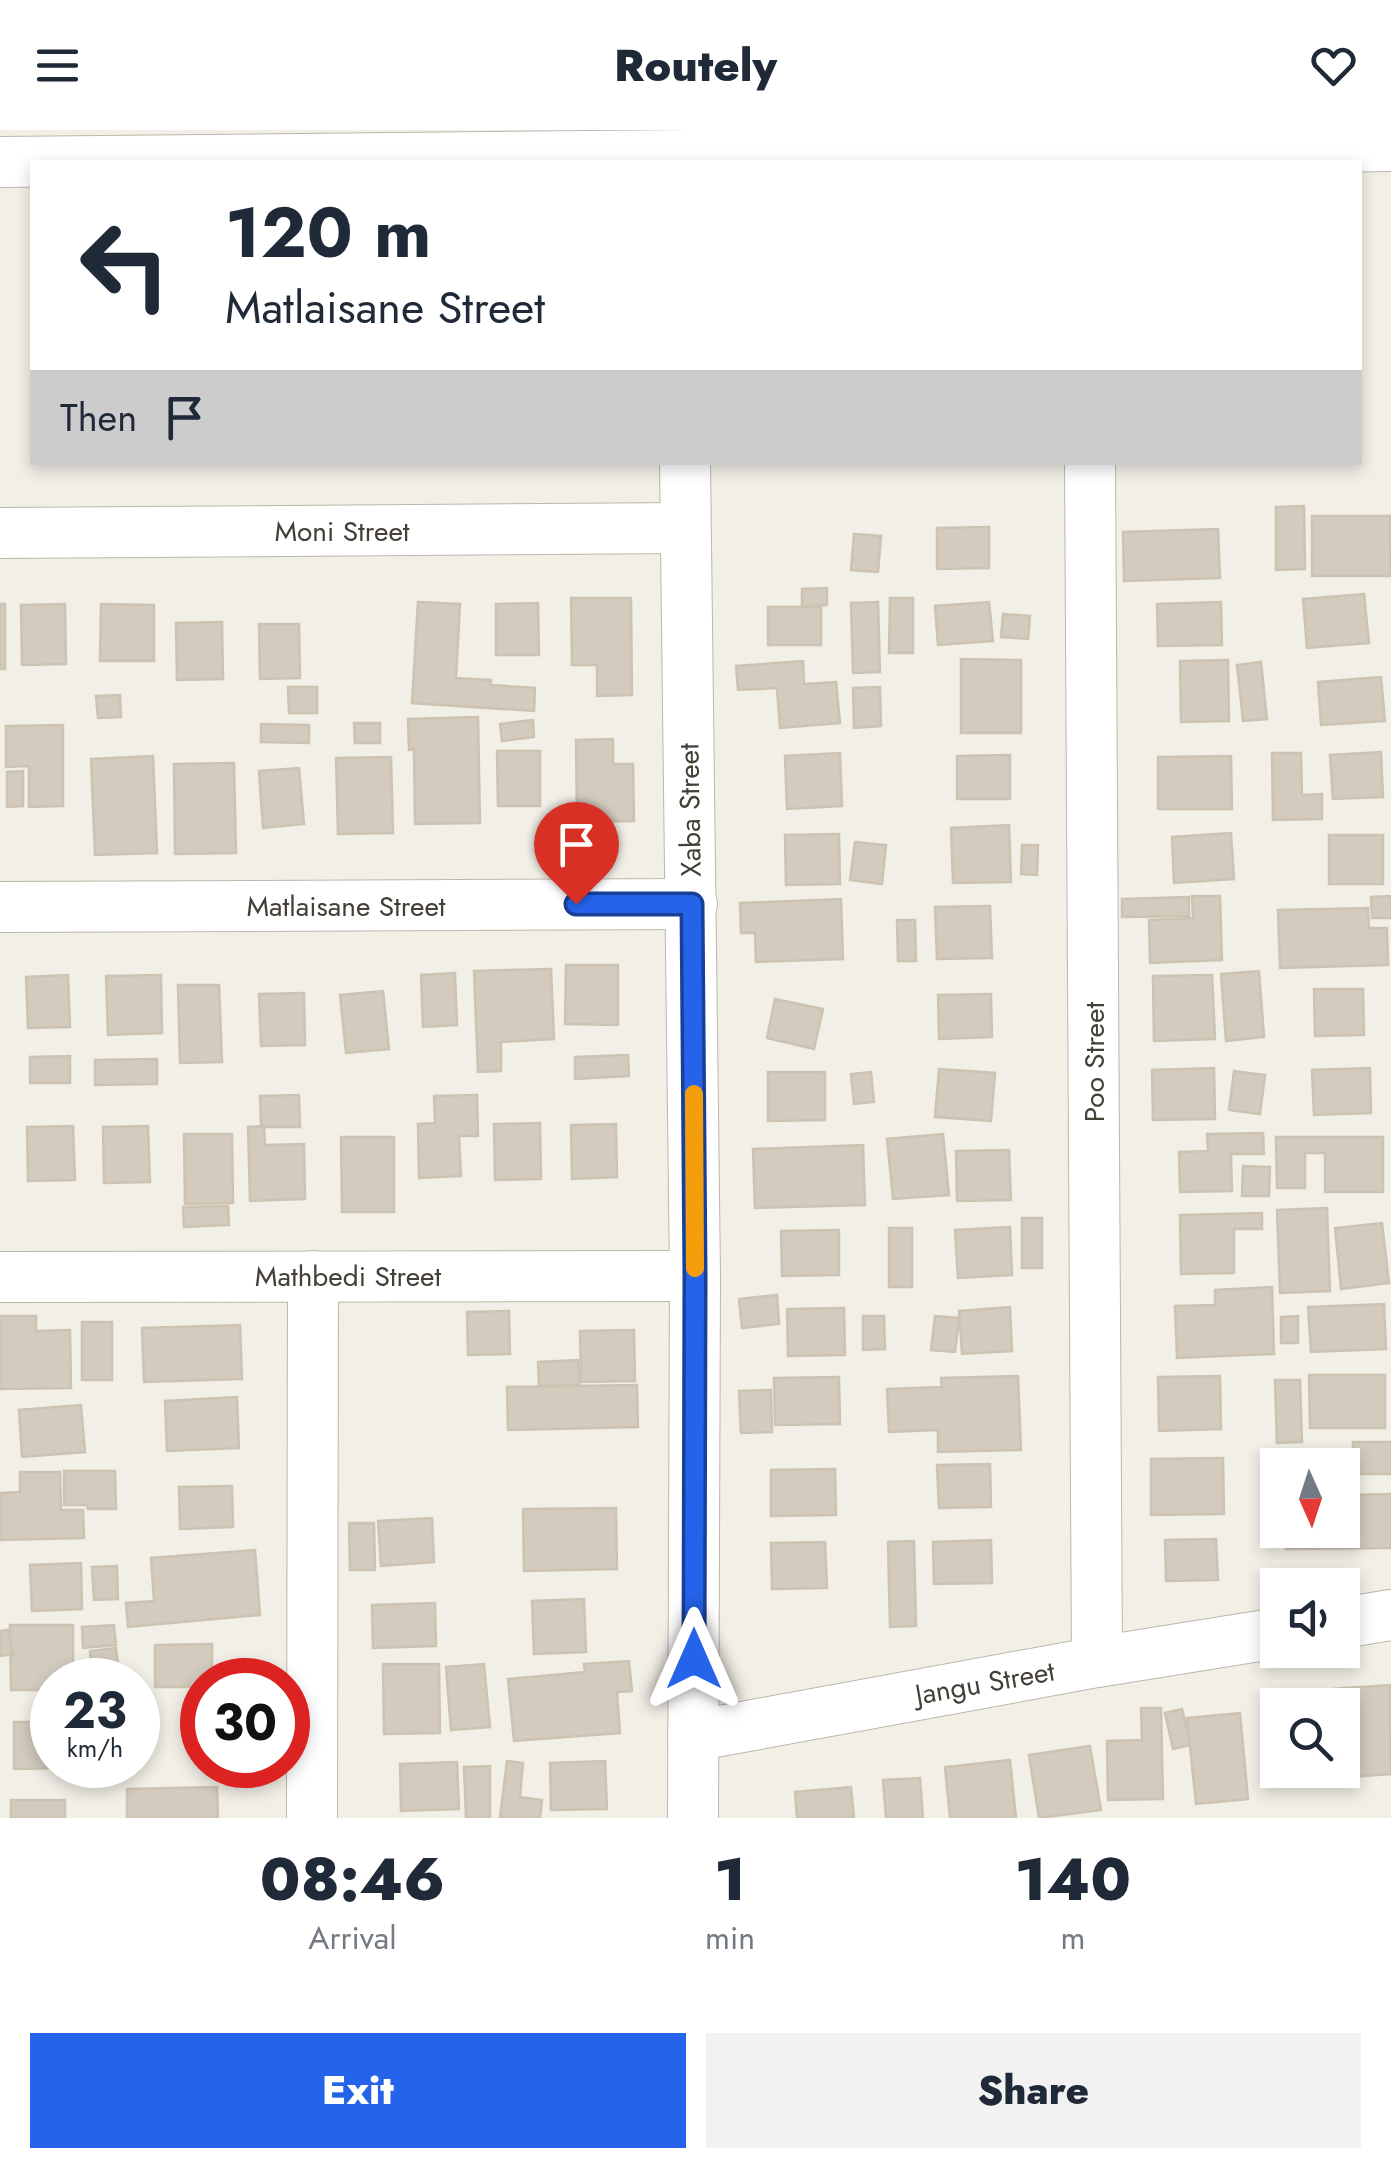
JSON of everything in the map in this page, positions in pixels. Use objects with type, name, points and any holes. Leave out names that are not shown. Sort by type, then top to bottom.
[{"type":"street","points":[[344,160],[687,158],[738,142],[1088,157],[1391,146]]},
{"type":"street","points":[[0,162],[30,162]]},
{"type":"street","name":"Xaba Street","points":[[685,465],[695,1276],[693,1818]]},
{"type":"street","name":"Poo Street","points":[[1090,465],[1097,1662]]},
{"type":"street","name":"Moni Street","points":[[0,533],[684,528]]},
{"type":"street","name":"Matlaisane Street","points":[[0,908],[692,904]]},
{"type":"street","points":[[312,1818],[313,1276]]},
{"type":"street","name":"Mathbedi Street","points":[[0,1277],[695,1276]]},
{"type":"street","points":[[1360,1620],[1391,1615]]},
{"type":"street","name":"Jangu Street","points":[[693,1736],[1260,1636]]},
{"type":"building","points":[[1304,506],[1305,569],[1276,570],[1276,507]]},
{"type":"building","points":[[1312,516],[1390,516],[1391,576],[1312,576]]},
{"type":"building","points":[[989,527],[989,568],[937,569],[937,528]]},
{"type":"building","points":[[1218,529],[1220,578],[1124,581],[1123,532]]},
{"type":"building","points":[[854,534],[881,536],[878,572],[851,570]]},
{"type":"building","points":[[827,588],[827,605],[802,606],[802,589]]},
{"type":"building","points":[[1364,594],[1369,643],[1307,648],[1303,599]]},
{"type":"building","points":[[571,598],[631,598],[632,695],[597,696],[597,665],[572,665]]},
{"type":"building","points":[[890,598],[913,598],[913,653],[889,653]]},
{"type":"building","points":[[418,602],[460,604],[456,678],[535,688],[534,711],[412,703]]},
{"type":"building","points":[[878,602],[880,672],[853,673],[851,603]]},
{"type":"building","points":[[989,602],[993,641],[938,645],[935,606]]},
{"type":"building","points":[[1221,602],[1222,645],[1158,646],[1157,604]]},
{"type":"building","points":[[538,603],[539,655],[496,655],[496,604]]},
{"type":"building","points":[[0,604],[5,604],[5,669],[0,669]]},
{"type":"building","points":[[65,604],[66,664],[22,665],[21,605]]},
{"type":"building","points":[[101,604],[154,605],[154,661],[100,661]]},
{"type":"building","points":[[768,607],[821,607],[821,645],[768,645]]},
{"type":"building","points":[[1003,614],[1030,616],[1028,639],[1001,637]]},
{"type":"building","points":[[222,622],[223,679],[177,680],[176,623]]},
{"type":"building","points":[[259,624],[299,624],[300,678],[260,679]]},
{"type":"building","points":[[961,659],[1021,660],[1021,733],[961,733]]},
{"type":"building","points":[[1228,660],[1229,721],[1181,722],[1180,661]]},
{"type":"building","points":[[803,661],[804,684],[836,682],[840,723],[780,728],[777,688],[738,690],[736,666]]},
{"type":"building","points":[[1261,662],[1267,719],[1243,721],[1237,665]]},
{"type":"building","points":[[1381,677],[1385,721],[1321,725],[1318,682]]},
{"type":"building","points":[[288,687],[317,687],[317,713],[289,713]]},
{"type":"building","points":[[880,687],[881,726],[854,728],[853,688]]},
{"type":"building","points":[[120,695],[121,717],[98,718],[96,696]]},
{"type":"building","points":[[478,717],[480,823],[415,824],[414,749],[409,750],[408,719]]},
{"type":"building","points":[[533,720],[534,737],[502,741],[500,724]]},
{"type":"building","points":[[354,723],[380,723],[380,743],[355,743]]},
{"type":"building","points":[[261,724],[309,725],[309,743],[261,742]]},
{"type":"building","points":[[63,725],[63,806],[29,807],[29,766],[6,767],[6,726]]},
{"type":"building","points":[[613,739],[613,764],[633,764],[634,821],[577,822],[576,740]]},
{"type":"building","points":[[497,751],[540,751],[540,806],[498,806]]},
{"type":"building","points":[[1381,752],[1383,797],[1333,799],[1330,755]]},
{"type":"building","points":[[840,753],[842,806],[787,809],[785,756]]},
{"type":"building","points":[[1272,753],[1301,753],[1302,795],[1322,794],[1322,819],[1273,820]]},
{"type":"building","points":[[1010,755],[1010,799],[957,799],[957,756]]},
{"type":"building","points":[[153,756],[157,853],[95,855],[91,759]]},
{"type":"building","points":[[1231,756],[1232,809],[1158,809],[1158,757]]},
{"type":"building","points":[[391,757],[393,833],[338,834],[336,758]]},
{"type":"building","points":[[234,763],[236,853],[175,854],[174,764]]},
{"type":"building","points":[[299,768],[304,824],[263,828],[259,771]]},
{"type":"building","points":[[23,771],[23,806],[7,807],[7,772]]},
{"type":"building","points":[[1009,825],[1011,882],[953,883],[951,828]]},
{"type":"building","points":[[1231,833],[1234,879],[1174,883],[1172,837]]},
{"type":"building","points":[[839,834],[840,884],[786,885],[785,835]]},
{"type":"building","points":[[1329,835],[1383,835],[1383,884],[1329,884]]},
{"type":"building","points":[[855,842],[886,845],[882,884],[850,880]]},
{"type":"building","points":[[1022,845],[1038,845],[1037,875],[1021,874]]},
{"type":"building","points":[[1192,896],[1220,896],[1222,960],[1150,963],[1149,920],[1193,918]]},
{"type":"building","points":[[1391,896],[1391,918],[1372,918],[1371,897]]},
{"type":"building","points":[[1189,897],[1189,916],[1122,917],[1122,899]]},
{"type":"building","points":[[841,899],[843,959],[756,962],[755,933],[741,933],[740,903]]},
{"type":"building","points":[[990,906],[992,958],[937,959],[935,907]]},
{"type":"building","points":[[1368,908],[1369,928],[1387,928],[1388,965],[1280,968],[1278,910]]},
{"type":"building","points":[[897,920],[915,920],[916,961],[898,961]]},
{"type":"building","points":[[566,965],[618,965],[618,1025],[565,1024]]},
{"type":"building","points":[[551,969],[554,1039],[501,1042],[501,1071],[478,1072],[474,971]]},
{"type":"building","points":[[1259,971],[1264,1037],[1226,1041],[1221,974]]},
{"type":"building","points":[[455,973],[457,1025],[423,1027],[421,975]]},
{"type":"building","points":[[68,975],[70,1027],[28,1028],[26,977]]},
{"type":"building","points":[[161,975],[162,1033],[108,1035],[106,976]]},
{"type":"building","points":[[1212,975],[1215,1039],[1154,1041],[1153,976]]},
{"type":"building","points":[[178,985],[219,985],[222,1062],[180,1063]]},
{"type":"building","points":[[1314,989],[1363,989],[1364,1035],[1315,1036]]},
{"type":"building","points":[[383,991],[389,1049],[346,1053],[340,995]]},
{"type":"building","points":[[304,993],[305,1045],[261,1046],[259,994]]},
{"type":"building","points":[[991,994],[992,1037],[939,1039],[938,995]]},
{"type":"building","points":[[775,999],[823,1009],[814,1049],[767,1038]]},
{"type":"building","points":[[628,1055],[629,1076],[575,1079],[575,1057]]},
{"type":"building","points":[[70,1056],[70,1083],[30,1083],[30,1057]]},
{"type":"building","points":[[157,1059],[157,1084],[95,1085],[95,1060]]},
{"type":"building","points":[[1214,1068],[1215,1119],[1153,1120],[1152,1070]]},
{"type":"building","points":[[1370,1068],[1371,1113],[1314,1115],[1312,1070]]},
{"type":"building","points":[[939,1069],[995,1073],[991,1121],[935,1117]]},
{"type":"building","points":[[1234,1071],[1265,1075],[1260,1114],[1229,1110]]},
{"type":"building","points":[[768,1072],[825,1072],[825,1120],[768,1121]]},
{"type":"building","points":[[871,1072],[874,1102],[854,1104],[851,1074]]},
{"type":"building","points":[[299,1095],[300,1127],[261,1127],[260,1096]]},
{"type":"building","points":[[477,1095],[478,1136],[459,1136],[461,1176],[419,1178],[418,1124],[435,1123],[434,1096]]},
{"type":"building","points":[[540,1123],[541,1179],[495,1180],[494,1124]]},
{"type":"building","points":[[616,1124],[617,1177],[572,1179],[571,1125]]},
{"type":"building","points":[[73,1126],[75,1180],[28,1181],[27,1127]]},
{"type":"building","points":[[148,1126],[150,1182],[104,1183],[103,1127]]},
{"type":"building","points":[[264,1126],[265,1145],[304,1144],[305,1199],[250,1201],[248,1127]]},
{"type":"building","points":[[1263,1133],[1264,1154],[1231,1154],[1232,1191],[1180,1192],[1179,1152],[1208,1151],[1207,1134]]},
{"type":"building","points":[[184,1134],[232,1134],[233,1203],[185,1204]]},
{"type":"building","points":[[943,1134],[949,1195],[893,1199],[887,1139]]},
{"type":"building","points":[[341,1137],[394,1137],[394,1212],[342,1212]]},
{"type":"building","points":[[1276,1137],[1383,1137],[1383,1192],[1325,1192],[1325,1153],[1305,1153],[1305,1188],[1277,1188]]},
{"type":"building","points":[[863,1145],[865,1205],[755,1208],[753,1149]]},
{"type":"building","points":[[1009,1150],[1011,1200],[957,1201],[956,1151]]},
{"type":"building","points":[[1243,1166],[1270,1167],[1269,1196],[1242,1196]]},
{"type":"building","points":[[228,1206],[229,1225],[184,1227],[183,1207]]},
{"type":"building","points":[[1327,1208],[1330,1291],[1280,1293],[1277,1210]]},
{"type":"building","points":[[1262,1213],[1262,1229],[1234,1229],[1234,1273],[1181,1274],[1180,1215]]},
{"type":"building","points":[[1022,1218],[1042,1218],[1042,1268],[1022,1268]]},
{"type":"building","points":[[1382,1223],[1389,1283],[1341,1289],[1335,1228]]},
{"type":"building","points":[[1010,1227],[1012,1275],[958,1278],[955,1230]]},
{"type":"building","points":[[889,1228],[912,1228],[912,1287],[889,1287]]},
{"type":"building","points":[[839,1230],[839,1275],[782,1276],[781,1231]]},
{"type":"building","points":[[1272,1287],[1274,1354],[1177,1358],[1175,1306],[1215,1305],[1215,1290]]},
{"type":"building","points":[[777,1295],[779,1324],[742,1328],[739,1299]]},
{"type":"building","points":[[1384,1304],[1386,1349],[1311,1352],[1308,1307]]},
{"type":"building","points":[[1010,1307],[1012,1351],[962,1354],[959,1311]]},
{"type":"building","points":[[844,1308],[845,1355],[788,1356],[787,1309]]},
{"type":"building","points":[[509,1311],[510,1354],[468,1355],[467,1312]]},
{"type":"building","points":[[0,1316],[36,1316],[36,1331],[70,1330],[71,1388],[0,1389]]},
{"type":"building","points":[[863,1316],[884,1316],[885,1349],[863,1350]]},
{"type":"building","points":[[935,1316],[959,1318],[955,1352],[931,1350]]},
{"type":"building","points":[[1298,1316],[1298,1343],[1281,1343],[1281,1317]]},
{"type":"building","points":[[82,1322],[112,1322],[112,1380],[82,1380]]},
{"type":"building","points":[[240,1325],[242,1379],[144,1382],[142,1328]]},
{"type":"building","points":[[634,1330],[635,1381],[581,1382],[580,1331]]},
{"type":"building","points":[[578,1360],[579,1385],[539,1386],[538,1362]]},
{"type":"building","points":[[1309,1375],[1385,1375],[1385,1428],[1310,1428]]},
{"type":"building","points":[[1018,1376],[1021,1450],[938,1452],[938,1430],[889,1432],[887,1389],[942,1387],[941,1378]]},
{"type":"building","points":[[1220,1376],[1221,1429],[1159,1431],[1158,1377]]},
{"type":"building","points":[[839,1377],[840,1424],[775,1425],[774,1378]]},
{"type":"building","points":[[1275,1380],[1300,1380],[1302,1442],[1277,1443]]},
{"type":"building","points":[[637,1385],[638,1427],[508,1430],[507,1387]]},
{"type":"building","points":[[771,1390],[772,1432],[741,1433],[739,1391]]},
{"type":"building","points":[[237,1397],[239,1448],[167,1451],[165,1401]]},
{"type":"building","points":[[81,1405],[85,1452],[22,1457],[19,1410]]},
{"type":"building","points":[[1353,1442],[1391,1442],[1391,1474],[1360,1474],[1360,1448],[1353,1448]]},
{"type":"building","points":[[1223,1458],[1224,1514],[1151,1515],[1151,1459]]},
{"type":"building","points":[[990,1464],[991,1507],[939,1508],[937,1465]]},
{"type":"building","points":[[835,1469],[836,1515],[771,1516],[771,1470]]},
{"type":"building","points":[[64,1471],[115,1471],[116,1509],[64,1505]]},
{"type":"building","points":[[20,1472],[60,1472],[61,1510],[83,1510],[84,1538],[0,1540],[0,1493],[20,1492]]},
{"type":"building","points":[[232,1486],[233,1527],[180,1529],[179,1487]]},
{"type":"building","points":[[1391,1494],[1391,1548],[1286,1549],[1360,1548],[1360,1495]]},
{"type":"building","points":[[616,1508],[617,1569],[524,1571],[523,1509]]},
{"type":"building","points":[[432,1518],[434,1562],[381,1566],[378,1521]]},
{"type":"building","points":[[349,1523],[374,1523],[375,1570],[350,1570]]},
{"type":"building","points":[[1216,1539],[1218,1580],[1166,1581],[1165,1540]]},
{"type":"building","points":[[991,1540],[992,1583],[934,1584],[933,1542]]},
{"type":"building","points":[[914,1541],[916,1626],[890,1627],[888,1542]]},
{"type":"building","points":[[825,1542],[827,1588],[772,1589],[771,1543]]},
{"type":"building","points":[[255,1550],[260,1615],[128,1627],[126,1603],[154,1601],[151,1558]]},
{"type":"building","points":[[81,1563],[82,1609],[32,1611],[30,1565]]},
{"type":"building","points":[[117,1566],[118,1599],[94,1600],[92,1567]]},
{"type":"building","points":[[584,1599],[586,1652],[534,1654],[532,1601]]},
{"type":"building","points":[[435,1603],[436,1646],[373,1648],[372,1605]]},
{"type":"building","points":[[10,1625],[73,1625],[73,1658],[30,1658],[30,1690],[11,1690]]},
{"type":"building","points":[[114,1625],[116,1645],[83,1648],[82,1627]]},
{"type":"building","points":[[8,1630],[13,1654],[0,1656],[0,1631]]},
{"type":"building","points":[[212,1644],[212,1658],[180,1658],[180,1687],[160,1687],[160,1658],[155,1658],[155,1645]]},
{"type":"building","points":[[116,1648],[117,1658],[91,1658],[90,1651]]},
{"type":"building","points":[[629,1661],[632,1691],[617,1692],[620,1733],[514,1741],[508,1679],[585,1672],[584,1664]]},
{"type":"building","points":[[383,1664],[439,1664],[440,1733],[384,1734]]},
{"type":"building","points":[[484,1664],[490,1727],[451,1730],[446,1667]]},
{"type":"building","points":[[1390,1685],[1391,1774],[1360,1776],[1360,1688],[1347,1688]]},
{"type":"building","points":[[1141,1708],[1161,1708],[1163,1799],[1108,1800],[1107,1741],[1142,1740]]},
{"type":"building","points":[[1182,1709],[1191,1745],[1173,1749],[1165,1713]]},
{"type":"building","points":[[1240,1713],[1248,1799],[1196,1804],[1187,1718]]},
{"type":"building","points":[[14,1722],[30,1722],[30,1769],[14,1769]]},
{"type":"building","points":[[1090,1746],[1101,1810],[1039,1818],[1029,1755]]},
{"type":"building","points":[[1010,1760],[1016,1818],[950,1818],[945,1767]]},
{"type":"building","points":[[507,1761],[523,1763],[520,1797],[542,1800],[540,1818],[500,1818]]},
{"type":"building","points":[[605,1761],[607,1809],[551,1810],[550,1763]]},
{"type":"building","points":[[457,1762],[459,1809],[401,1811],[400,1764]]},
{"type":"building","points":[[490,1766],[490,1818],[466,1818],[464,1767]]},
{"type":"building","points":[[920,1778],[923,1818],[886,1818],[883,1780]]},
{"type":"building","points":[[851,1787],[854,1818],[797,1818],[795,1792]]},
{"type":"building","points":[[217,1788],[218,1818],[127,1818],[127,1789]]},
{"type":"building","points":[[11,1800],[65,1800],[65,1818],[11,1818]]},
{"type":"slow traffic","points":[[694,1094],[695,1268]]},
{"type":"route","points":[[576,904],[692,904],[694,1659]]}]
